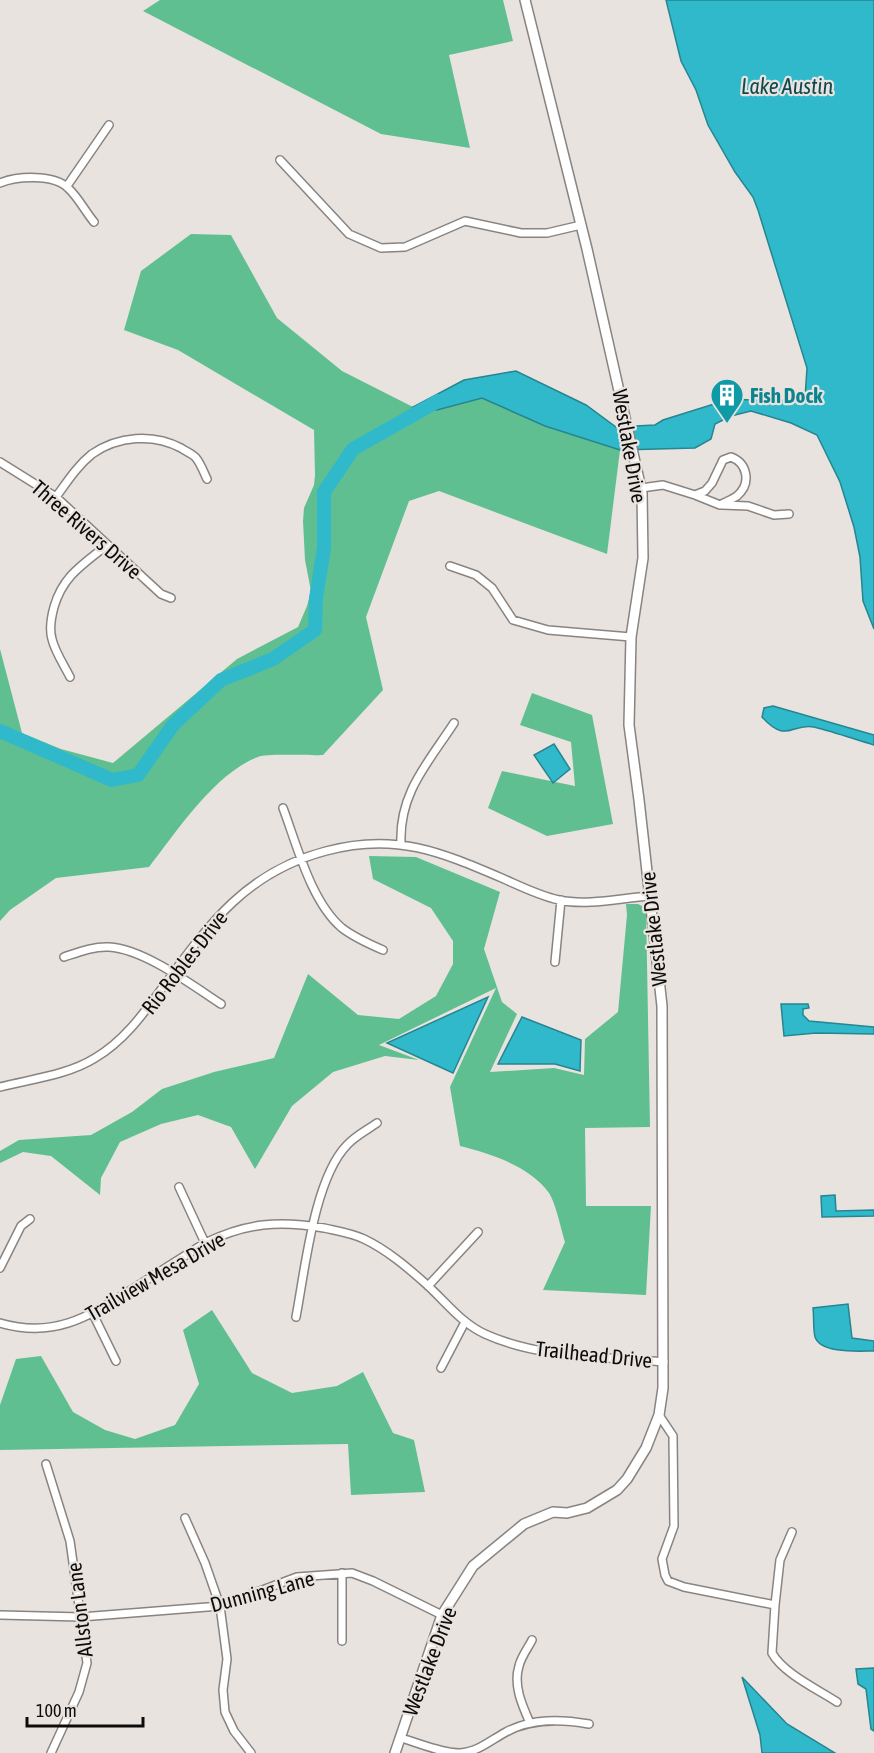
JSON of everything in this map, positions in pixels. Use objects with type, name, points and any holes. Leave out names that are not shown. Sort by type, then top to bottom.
[{"type":"street","name":"Westlake Drive","points":[[395,1753],[442,1615],[473,1566],[524,1524],[553,1512],[567,1513],[587,1508],[617,1490],[627,1479],[646,1448],[659,1415],[663,1388],[662,1006],[629,726],[631,637],[643,558],[641,488],[581,225],[525,0]]},
{"type":"street","points":[[67,186],[109,125]]},
{"type":"street","points":[[280,160],[349,234],[381,248],[405,247],[465,221],[521,233],[547,233],[581,225]]},
{"type":"street","points":[[0,183],[14,178],[41,178],[67,186],[93,222]]},
{"type":"street","points":[[56,497],[82,463],[94,453],[108,445],[141,437],[172,444],[196,458],[207,479]]},
{"type":"street","points":[[695,495],[705,491],[712,483],[723,460],[731,457],[739,460],[744,467],[746,482],[738,495],[720,505]]},
{"type":"street","name":"Three Rivers Drive","points":[[0,463],[56,497],[161,594],[171,598]]},
{"type":"street","points":[[641,488],[663,485],[720,505],[748,506],[774,515],[789,514]]},
{"type":"street","points":[[70,677],[52,642],[52,616],[59,590],[70,576],[106,545]]},
{"type":"street","points":[[450,566],[476,574],[492,588],[513,620],[548,630],[631,637]]},
{"type":"street","points":[[401,843],[402,817],[409,793],[454,723]]},
{"type":"street","points":[[283,808],[317,896],[334,920],[355,937],[383,950]]},
{"type":"street","name":"Rio Robles Drive","points":[[0,1087],[58,1072],[94,1059],[118,1042],[143,1015],[206,929],[231,902],[264,878],[302,858],[326,850],[351,845],[401,843],[451,856],[540,894],[561,900],[607,900],[649,896]]},
{"type":"street","points":[[555,962],[561,900]]},
{"type":"street","points":[[64,957],[98,947],[120,948],[173,973],[221,1004]]},
{"type":"street","points":[[296,1317],[321,1191],[338,1155],[348,1143],[377,1123]]},
{"type":"street","points":[[178,1187],[205,1242]]},
{"type":"street","points":[[0,1268],[21,1226],[30,1219]]},
{"type":"street","name":"Trailview Mesa Drive","points":[[0,1323],[28,1328],[44,1328],[72,1323],[93,1314],[205,1242],[237,1229],[274,1224],[314,1226],[363,1239],[393,1257],[428,1286],[465,1322],[483,1333],[524,1347]]},
{"type":"street","points":[[428,1286],[478,1232]]},
{"type":"street","points":[[93,1314],[116,1361]]},
{"type":"street","points":[[441,1368],[465,1322]]},
{"type":"street","name":"Trailhead Drive","points":[[524,1347],[548,1353],[664,1362]]},
{"type":"street","points":[[659,1415],[673,1436],[675,1526],[662,1559],[668,1581],[684,1587],[775,1605]]},
{"type":"street","name":"Allston Lane","points":[[46,1464],[70,1541],[87,1663],[79,1692],[51,1753]]},
{"type":"street","points":[[185,1518],[205,1563],[220,1606],[227,1659],[223,1690],[225,1713],[234,1731],[251,1753]]},
{"type":"street","points":[[792,1532],[780,1560],[771,1643],[772,1653],[776,1660],[837,1702]]},
{"type":"street","points":[[342,1573],[342,1641]]},
{"type":"street","name":"Dunning Lane","points":[[0,1615],[81,1617],[220,1606],[297,1577],[352,1573],[442,1615]]},
{"type":"street","points":[[530,1723],[520,1700],[517,1682],[519,1666],[532,1640]]},
{"type":"street","points":[[401,1738],[459,1753],[477,1749],[508,1731],[530,1723],[567,1720],[589,1724]]},
{"type":"green space","points":[[160,0],[503,0],[513,41],[449,55],[470,148],[381,134],[143,11]]},
{"type":"green space","points":[[191,234],[231,235],[277,318],[342,371],[413,407],[437,410],[482,398],[545,426],[620,450],[607,554],[439,491],[409,501],[366,617],[383,690],[323,755],[263,756],[242,765],[212,789],[198,804],[149,867],[56,878],[10,910],[0,921],[0,649],[22,733],[61,749],[113,763],[237,659],[298,627],[307,606],[311,591],[305,560],[303,521],[304,508],[314,485],[314,430],[178,350],[124,330],[141,271]]},
{"type":"green space","points":[[532,693],[592,715],[613,824],[547,836],[488,808],[502,771],[575,786],[571,742],[520,725]]},
{"type":"green space","points":[[369,856],[416,857],[500,892],[484,949],[502,1002],[517,1014],[490,1072],[554,1068],[584,1075],[585,1039],[618,1012],[627,915],[626,904],[638,904],[646,908],[650,1127],[585,1128],[586,1206],[651,1206],[646,1295],[543,1290],[565,1242],[552,1198],[541,1184],[521,1168],[497,1157],[460,1146],[450,1087],[496,988],[379,1045],[419,1060],[385,1056],[333,1072],[292,1106],[255,1169],[231,1127],[198,1115],[161,1124],[120,1142],[101,1178],[100,1195],[51,1156],[23,1152],[0,1163],[0,1151],[19,1140],[91,1135],[132,1112],[162,1089],[214,1072],[274,1058],[308,974],[358,1015],[399,1019],[436,996],[453,964],[453,941],[431,908],[373,879]]},
{"type":"green space","points":[[212,1310],[252,1373],[292,1393],[337,1386],[363,1372],[393,1433],[414,1440],[425,1492],[351,1495],[348,1444],[0,1450],[0,1405],[16,1359],[41,1356],[73,1412],[105,1430],[135,1439],[175,1425],[199,1384],[183,1330]]},
{"type":"water","name":"Lake Austin","points":[[666,0],[874,0],[874,629],[863,601],[860,557],[854,527],[840,482],[817,435],[791,423],[751,411],[731,416],[715,424],[711,439],[695,448],[620,450],[545,426],[482,398],[437,410],[413,407],[464,380],[516,371],[586,405],[616,427],[655,425],[663,420],[730,399],[777,401],[805,398],[807,368],[758,210],[753,197],[735,172],[708,125],[696,90],[681,61]]},
{"type":"water","points":[[773,706],[874,735],[874,745],[814,727],[806,726],[789,731],[778,730],[762,717],[764,708]]},
{"type":"water","points":[[554,744],[570,769],[553,783],[534,755]]},
{"type":"water","points":[[488,997],[453,1073],[387,1043]]},
{"type":"water","points":[[781,1004],[808,1004],[809,1008],[803,1009],[803,1015],[809,1021],[874,1027],[874,1034],[816,1033],[784,1036]]},
{"type":"water","points":[[522,1017],[581,1040],[580,1071],[555,1064],[498,1064]]},
{"type":"water","points":[[835,1195],[836,1211],[874,1210],[874,1216],[822,1217],[821,1196]]},
{"type":"water","points":[[848,1304],[852,1338],[874,1341],[874,1351],[832,1349],[815,1337],[813,1308]]},
{"type":"water","points":[[874,1668],[874,1731],[871,1729],[866,1689],[858,1684],[856,1669]]},
{"type":"water","points":[[742,1677],[787,1724],[835,1753],[762,1753],[760,1735]]},
{"type":"waterway","points":[[0,731],[112,780],[138,775],[173,725],[221,680],[273,659],[315,630],[316,598],[324,548],[324,492],[353,449],[438,401]]},
{"type":"place","name":"Fish Dock","points":[[727,424]]}]
